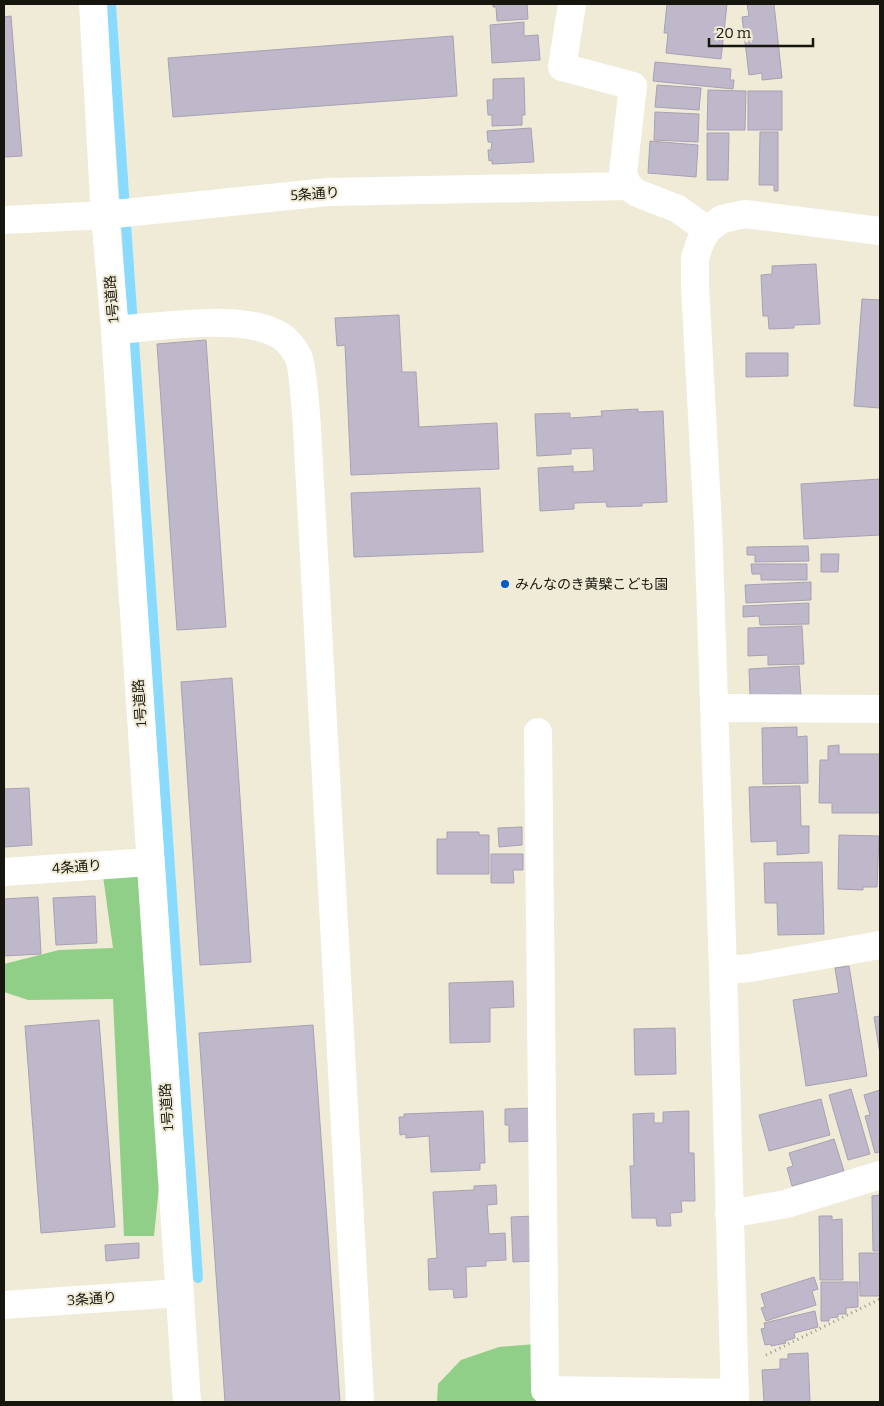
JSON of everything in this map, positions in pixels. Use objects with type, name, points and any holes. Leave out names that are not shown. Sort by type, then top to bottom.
[{"type":"street","name":"1号道路","points":[[93,4],[117,330],[150,862],[187,1402]]},
{"type":"street","points":[[572,4],[562,67],[633,86],[623,173],[628,186],[637,192],[678,209],[707,230]]},
{"type":"street","name":"5条通り","points":[[4,220],[108,215],[328,192],[628,186]]},
{"type":"street","points":[[538,732],[545,1390],[735,1388],[708,525],[695,258],[707,230],[722,219],[745,214],[880,231]]},
{"type":"street","points":[[117,330],[213,323],[244,324],[271,331],[286,340],[300,358],[308,438],[360,1402]]},
{"type":"street","points":[[714,708],[880,709]]},
{"type":"street","name":"4条通り","points":[[4,872],[150,862]]},
{"type":"street","points":[[723,970],[750,968],[880,945]]},
{"type":"street","points":[[729,1214],[786,1204],[880,1175]]},
{"type":"street","name":"3条通り","points":[[4,1305],[180,1293]]},
{"type":"path","points":[[735,1388],[748,1364],[880,1299]]},
{"type":"green space","points":[[140,875],[163,1147],[154,1236],[124,1236],[113,999],[28,1000],[4,992],[4,964],[59,950],[113,948],[103,876]]},
{"type":"green space","points":[[536,1344],[540,1402],[437,1402],[438,1384],[461,1360],[499,1347]]},
{"type":"building","points":[[493,4],[527,4],[528,19],[497,21],[496,7],[493,7]]},
{"type":"building","points":[[667,4],[727,4],[721,59],[666,53],[668,33],[664,33]]},
{"type":"building","points":[[747,4],[774,4],[782,78],[762,80],[762,73],[749,75],[742,17],[749,16]]},
{"type":"building","points":[[11,16],[22,156],[4,157],[4,17]]},
{"type":"building","points":[[524,22],[524,36],[538,35],[540,60],[492,63],[490,25]]},
{"type":"building","points":[[453,36],[457,96],[173,117],[168,58]]},
{"type":"building","points":[[655,62],[731,69],[730,80],[734,80],[733,89],[653,81]]},
{"type":"building","points":[[524,78],[525,115],[522,115],[522,125],[492,126],[492,115],[488,115],[487,100],[493,100],[493,79]]},
{"type":"building","points":[[657,85],[701,88],[699,110],[655,107]]},
{"type":"building","points":[[708,90],[746,91],[745,130],[707,130]]},
{"type":"building","points":[[748,91],[782,91],[782,130],[748,130]]},
{"type":"building","points":[[655,112],[699,114],[698,142],[654,140]]},
{"type":"building","points":[[531,128],[534,162],[492,164],[492,160],[489,161],[488,150],[491,150],[492,142],[488,142],[487,131]]},
{"type":"building","points":[[760,132],[778,132],[778,191],[774,191],[774,185],[759,185]]},
{"type":"building","points":[[707,133],[729,133],[728,180],[707,180]]},
{"type":"building","points":[[650,141],[698,145],[696,177],[648,173]]},
{"type":"building","points":[[816,264],[820,324],[794,325],[794,328],[769,329],[768,316],[763,316],[761,275],[772,274],[772,266]]},
{"type":"building","points":[[862,299],[880,300],[880,408],[854,406]]},
{"type":"building","points":[[399,315],[402,372],[416,372],[419,427],[497,423],[499,469],[351,475],[345,345],[337,346],[335,318]]},
{"type":"building","points":[[206,340],[226,627],[177,630],[157,344]]},
{"type":"building","points":[[746,353],[788,353],[788,376],[746,377]]},
{"type":"building","points":[[638,409],[638,412],[663,411],[667,502],[642,503],[642,506],[607,507],[606,502],[574,503],[574,509],[540,511],[538,468],[573,466],[573,472],[594,471],[593,448],[571,449],[571,454],[537,456],[535,414],[570,413],[570,418],[602,416],[601,411]]},
{"type":"building","points":[[880,479],[880,535],[804,539],[801,484]]},
{"type":"building","points":[[480,488],[483,552],[354,557],[351,493]]},
{"type":"building","points":[[808,546],[809,561],[755,562],[755,555],[747,555],[747,547]]},
{"type":"building","points":[[821,554],[839,554],[838,572],[821,572]]},
{"type":"building","points":[[751,564],[807,564],[807,580],[761,580],[761,574],[752,574]]},
{"type":"building","points":[[811,582],[811,600],[746,603],[745,585]]},
{"type":"building","points":[[809,603],[809,624],[760,625],[759,616],[743,617],[743,606]]},
{"type":"building","points":[[802,626],[804,664],[768,665],[768,655],[748,656],[748,628]]},
{"type":"building","points":[[799,666],[801,696],[779,697],[779,694],[750,695],[749,669]]},
{"type":"building","points":[[232,678],[251,962],[200,965],[181,682]]},
{"type":"building","points":[[797,727],[797,737],[807,736],[808,783],[763,784],[762,728]]},
{"type":"building","points":[[839,745],[839,754],[880,754],[880,813],[832,813],[832,803],[819,803],[820,760],[828,760],[828,746]]},
{"type":"building","points":[[800,786],[801,826],[809,826],[809,853],[777,855],[777,841],[751,842],[749,787]]},
{"type":"building","points":[[29,788],[32,845],[4,847],[4,789]]},
{"type":"building","points":[[522,827],[522,845],[499,847],[498,828]]},
{"type":"building","points":[[447,832],[479,832],[479,835],[489,835],[489,874],[437,874],[437,839],[447,839]]},
{"type":"building","points":[[839,835],[879,836],[877,887],[863,887],[863,890],[838,889]]},
{"type":"building","points":[[491,854],[523,854],[523,870],[513,870],[514,883],[491,883]]},
{"type":"building","points":[[822,862],[824,934],[778,935],[777,903],[765,903],[764,863]]},
{"type":"building","points":[[95,896],[97,943],[56,945],[53,898]]},
{"type":"building","points":[[38,897],[41,954],[4,956],[4,899]]},
{"type":"building","points":[[849,966],[867,1076],[806,1086],[793,1000],[839,993],[835,968]]},
{"type":"building","points":[[513,981],[514,1007],[490,1008],[490,1042],[450,1043],[449,983]]},
{"type":"building","points":[[880,1016],[880,1054],[874,1017]]},
{"type":"building","points":[[99,1020],[115,1227],[41,1233],[25,1026]]},
{"type":"building","points":[[313,1025],[340,1402],[225,1402],[199,1033]]},
{"type":"building","points":[[675,1028],[676,1074],[635,1075],[634,1029]]},
{"type":"building","points":[[851,1089],[870,1154],[848,1160],[829,1095]]},
{"type":"building","points":[[880,1090],[880,1152],[875,1153],[865,1116],[870,1115],[864,1095]]},
{"type":"building","points":[[821,1099],[830,1135],[769,1151],[759,1115]]},
{"type":"building","points":[[533,1108],[534,1141],[509,1142],[509,1125],[505,1125],[505,1109]]},
{"type":"building","points":[[483,1111],[485,1163],[480,1163],[480,1170],[431,1172],[429,1136],[406,1138],[406,1134],[400,1135],[399,1117],[404,1117],[404,1114]]},
{"type":"building","points":[[689,1111],[689,1153],[694,1153],[695,1201],[681,1201],[682,1212],[670,1213],[671,1226],[657,1226],[656,1218],[632,1218],[630,1166],[634,1166],[633,1114],[654,1113],[654,1123],[663,1123],[663,1112]]},
{"type":"building","points":[[834,1139],[844,1171],[792,1186],[787,1168],[793,1166],[789,1153]]},
{"type":"building","points":[[496,1185],[497,1204],[487,1205],[489,1234],[505,1233],[506,1260],[486,1261],[486,1266],[466,1267],[467,1297],[454,1298],[453,1289],[429,1290],[428,1259],[437,1258],[433,1192],[474,1190],[474,1186]]},
{"type":"building","points":[[880,1195],[880,1251],[873,1251],[872,1196]]},
{"type":"building","points":[[535,1216],[538,1261],[513,1262],[511,1217]]},
{"type":"building","points":[[819,1216],[832,1216],[832,1220],[842,1219],[843,1280],[820,1280]]},
{"type":"building","points":[[139,1243],[139,1258],[106,1261],[105,1245]]},
{"type":"building","points":[[859,1253],[880,1253],[880,1296],[860,1296]]},
{"type":"building","points":[[814,1277],[818,1289],[812,1291],[816,1305],[766,1321],[761,1308],[765,1307],[761,1294]]},
{"type":"building","points":[[821,1282],[858,1282],[858,1307],[846,1308],[846,1314],[838,1314],[838,1317],[829,1318],[829,1321],[821,1321]]},
{"type":"building","points":[[815,1311],[818,1327],[794,1333],[795,1338],[785,1341],[786,1343],[771,1346],[771,1344],[765,1345],[761,1329],[765,1328],[764,1323]]},
{"type":"building","points":[[808,1353],[810,1402],[764,1402],[762,1370],[780,1369],[780,1359],[788,1359],[788,1354]]},
{"type":"waterway","points":[[111,4],[198,1278]]},
{"type":"place","name":"みんなのき黄檗こども園","points":[[505,584]]}]
